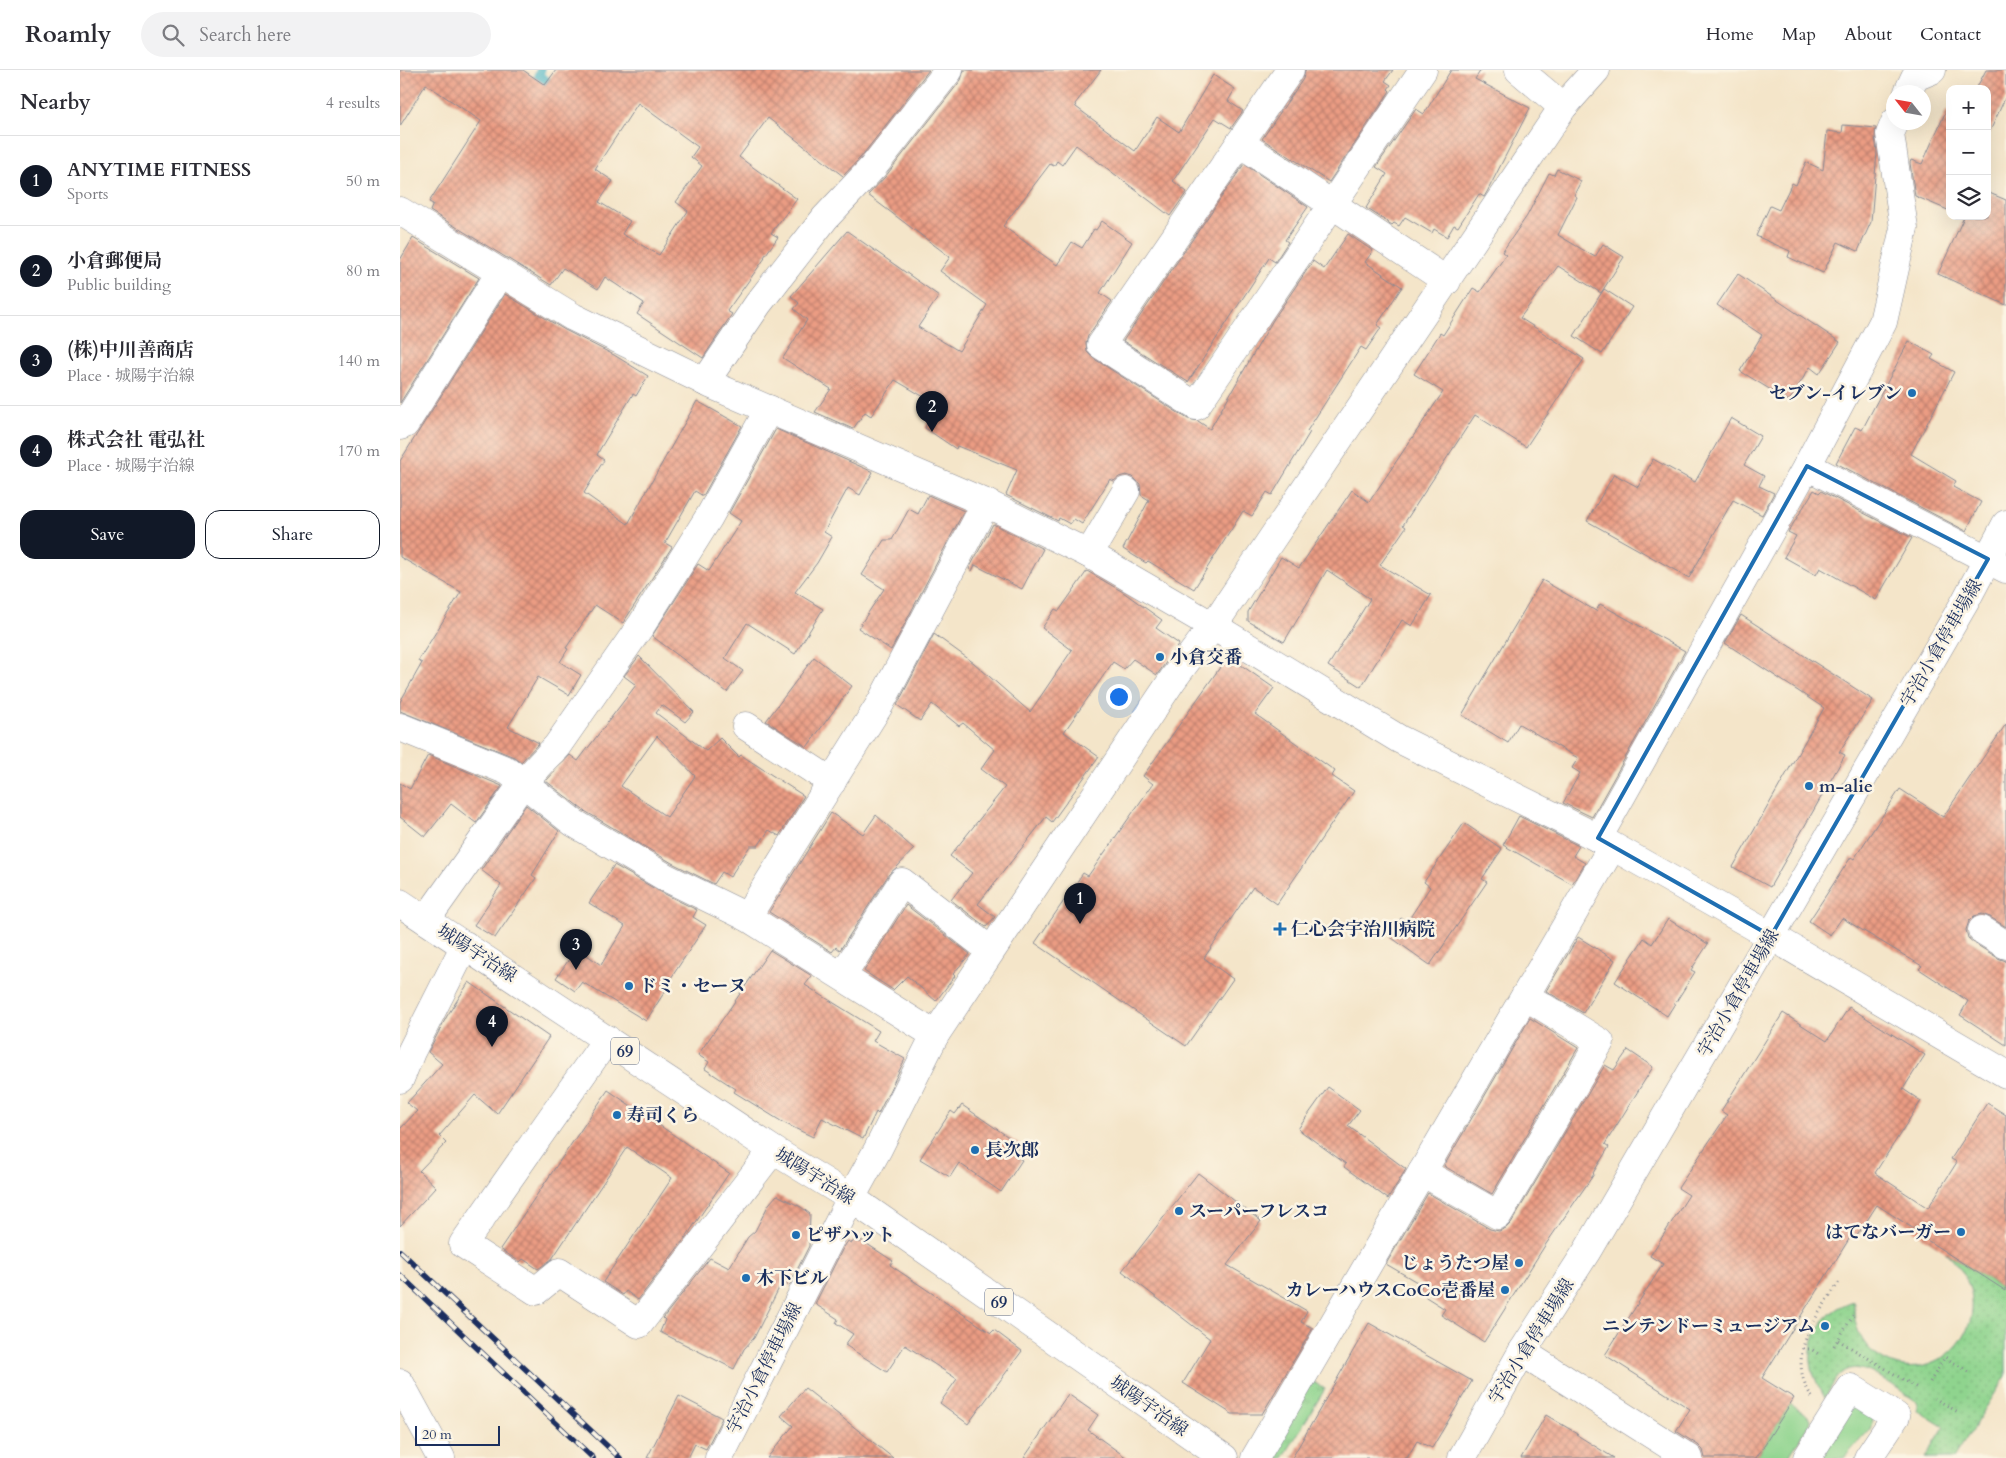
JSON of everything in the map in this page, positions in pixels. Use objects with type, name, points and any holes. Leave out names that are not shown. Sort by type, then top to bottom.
[{"type":"street","points":[[705,382],[758,304],[825,218],[872,167],[949,70]]},
{"type":"street","points":[[1290,70],[1101,345],[1196,406],[1423,70]]},
{"type":"street","points":[[1519,70],[1563,106]]},
{"type":"street","name":"宇治小倉停車場線","points":[[719,1458],[850,1198],[878,1149],[935,1035],[990,950],[1173,679],[1213,626],[1563,106],[1596,70]]},
{"type":"street","points":[[1911,85],[1914,77],[1932,70]]},
{"type":"street","points":[[1255,1458],[1525,996],[1605,842],[1883,322],[1904,228],[1890,134],[1892,130]]},
{"type":"street","points":[[1240,143],[1447,281]]},
{"type":"street","points":[[400,211],[573,317],[705,382],[986,503],[1090,554],[1399,739],[1605,842],[1771,936],[2006,1074]]},
{"type":"street","points":[[400,426],[405,424],[500,273]]},
{"type":"street","points":[[426,920],[523,783],[557,746],[642,624],[709,517],[769,409]]},
{"type":"street","points":[[1807,466],[1997,564]]},
{"type":"street","points":[[1090,554],[1126,491]]},
{"type":"street","points":[[747,917],[880,704],[986,503]]},
{"type":"street","name":"宇治小倉停車場線","points":[[1462,1458],[1522,1352],[1587,1251],[1965,602],[1997,564],[2006,524]]},
{"type":"street","points":[[746,726],[832,782]]},
{"type":"street","points":[[400,727],[508,771],[574,823],[665,877],[747,917],[935,1035]]},
{"type":"street","points":[[842,976],[902,882],[990,950]]},
{"type":"street","name":"城陽宇治線","points":[[400,902],[773,1150],[850,1198],[1224,1458]]},
{"type":"street","points":[[1982,930],[2006,946]]},
{"type":"street","points":[[400,1078],[411,1052],[465,945]]},
{"type":"street","points":[[1422,1172],[1498,1215],[1600,1042],[1525,996]]},
{"type":"street","points":[[607,1039],[463,1244],[536,1291],[559,1272],[638,1324],[773,1150]]},
{"type":"street","points":[[1522,1352],[1689,1458]]},
{"type":"street","points":[[400,1383],[441,1458]]},
{"type":"street","points":[[1807,1458],[1851,1388],[1896,1416],[1868,1458]]},
{"type":"path","points":[[1814,1400],[1804,1384],[1800,1363],[1808,1331],[1838,1282]]},
{"type":"path","points":[[1834,1346],[1854,1314]]},
{"type":"path","points":[[1838,1340],[1919,1389]]},
{"type":"path","points":[[1803,1349],[1811,1349],[1820,1355]]},
{"type":"path","points":[[1930,1382],[1945,1357],[1970,1373]]},
{"type":"path","points":[[1934,1398],[1958,1412]]},
{"type":"highlighted area","points":[[1807,466],[1988,559],[1771,936],[1598,838]]},
{"type":"green space","points":[[1945,1252],[2006,1291],[2006,1376],[1954,1458],[1925,1458],[1944,1427],[1917,1410],[1917,1403],[1913,1399],[1874,1374],[1857,1368],[1842,1373],[1825,1398],[1813,1372],[1811,1351],[1816,1332],[1821,1324],[1835,1310],[1854,1301],[1858,1331],[1865,1344],[1876,1355],[1896,1365],[1915,1367],[1934,1363],[1950,1352],[1963,1338],[1970,1320],[1972,1300],[1964,1275],[1957,1264]]},
{"type":"green space","points":[[1305,1377],[1325,1389],[1283,1458],[1274,1458],[1269,1455]]},
{"type":"green space","points":[[1790,1404],[1810,1419],[1809,1424],[1788,1458],[1756,1458]]},
{"type":"green space","points":[[1855,1404],[1874,1417],[1870,1429],[1844,1458],[1816,1458]]},
{"type":"building","points":[[400,70],[523,70],[545,85],[556,70],[929,70],[861,157],[843,176],[768,118],[739,157],[797,199],[771,233],[778,237],[727,311],[732,314],[703,358],[637,314],[644,303],[605,277],[598,289],[563,268],[551,285],[430,211],[433,204],[429,202],[481,121],[426,84],[400,126]],"holes":[[[638,103],[698,147],[691,157],[702,166],[676,202],[688,211],[659,255],[622,234],[630,221],[599,202],[613,181],[595,169]]]},
{"type":"building","points":[[964,70],[1101,70],[1075,104],[1076,107],[1135,151],[1157,117],[1179,132],[1213,75],[1235,89],[1228,101],[1243,111],[1231,128],[1215,118],[1173,181],[1187,192],[1170,216],[1076,145],[1062,165],[1057,161],[1054,166],[1050,164],[1003,226],[1057,265],[1072,242],[1082,248],[1094,229],[1096,230],[1102,221],[1132,242],[1100,293],[1112,301],[1088,336],[1086,343],[1087,352],[1093,358],[1188,419],[1198,421],[1210,429],[1273,320],[1313,261],[1324,269],[1348,234],[1373,251],[1365,262],[1402,287],[1377,325],[1381,328],[1366,350],[1361,347],[1307,431],[1310,432],[1272,495],[1267,492],[1252,516],[1243,511],[1194,589],[1148,561],[1146,563],[1123,549],[1149,500],[1141,495],[1140,484],[1133,477],[1126,475],[1114,481],[1110,479],[1082,524],[1074,519],[1070,524],[1059,518],[1058,521],[1006,495],[1017,470],[957,446],[956,449],[925,428],[936,404],[895,380],[871,416],[865,412],[853,429],[815,412],[831,389],[783,358],[807,320],[794,309],[799,303],[791,296],[847,231],[939,296],[918,327],[959,351],[987,305],[940,271],[950,257],[868,195],[885,177],[961,80]]},
{"type":"building","points":[[1305,70],[1393,70],[1385,81],[1391,85],[1388,89],[1390,91],[1329,182],[1262,139],[1303,79]]},
{"type":"building","points":[[1451,70],[1481,70],[1475,79],[1530,108],[1484,197],[1479,194],[1458,227],[1454,225],[1447,237],[1434,229],[1432,233],[1405,217],[1399,226],[1394,223],[1392,225],[1366,208],[1387,174],[1376,167],[1416,109],[1424,114]]},
{"type":"building","points":[[1986,70],[2006,70],[2006,96],[1991,129],[1991,85],[1978,85]]},
{"type":"building","points":[[1946,111],[1946,209],[1915,196],[1910,163],[1911,160],[1922,164]]},
{"type":"building","points":[[1843,125],[1876,128],[1877,152],[1871,222],[1858,251],[1838,242],[1823,273],[1788,257],[1790,251],[1756,236],[1770,206],[1779,210],[1792,183],[1796,185],[1806,162],[1823,170],[1827,131],[1842,133]]},
{"type":"building","points":[[1244,164],[1308,207],[1285,240],[1288,242],[1275,262],[1269,258],[1188,382],[1123,341]]},
{"type":"building","points":[[1557,169],[1581,181],[1574,195],[1577,197],[1558,235],[1595,257],[1603,244],[1624,257],[1601,293],[1558,266],[1520,318],[1584,359],[1526,447],[1475,415],[1403,525],[1406,527],[1380,565],[1431,595],[1412,626],[1402,620],[1361,687],[1328,666],[1370,599],[1327,570],[1284,642],[1248,621],[1248,612],[1281,557],[1299,568],[1352,490],[1369,502],[1443,392],[1414,374],[1440,333],[1443,335],[1473,288],[1480,292],[1506,255],[1502,252],[1527,216],[1549,173],[1554,175]]},
{"type":"building","points":[[1991,194],[2006,200],[2006,305],[1938,274],[1963,220],[1991,220]]},
{"type":"building","points":[[413,238],[479,278],[400,403],[400,260]]},
{"type":"building","points":[[1738,274],[1840,342],[1819,374],[1810,367],[1789,401],[1740,371],[1762,335],[1717,305]]},
{"type":"building","points":[[1604,289],[1632,307],[1602,354],[1574,336]]},
{"type":"building","points":[[505,294],[648,376],[636,396],[633,394],[600,449],[597,455],[604,460],[584,493],[628,524],[697,401],[742,426],[703,496],[695,491],[665,543],[672,547],[623,623],[595,605],[566,648],[568,649],[560,662],[581,675],[569,695],[538,677],[508,727],[539,743],[521,762],[514,757],[400,711],[400,702],[422,663],[418,661],[461,592],[400,557],[400,461]]},
{"type":"building","points":[[1909,341],[1934,355],[1931,359],[1954,372],[1911,454],[1956,481],[1953,487],[1981,502],[1966,531],[1836,463],[1855,427],[1862,430]]},
{"type":"building","points":[[1731,418],[1761,436],[1744,465],[1764,476],[1759,486],[1774,493],[1762,515],[1733,500],[1689,578],[1587,521],[1614,474],[1638,487],[1653,459],[1695,482]]},
{"type":"building","points":[[776,429],[873,472],[860,495],[848,488],[824,532],[832,537],[817,563],[795,592],[823,609],[795,654],[747,623],[725,658],[743,671],[727,692],[652,636],[698,564],[709,571],[741,521],[729,513]]},
{"type":"building","points":[[1814,490],[1819,493],[1821,491],[1912,538],[1876,600],[1820,568],[1816,575],[1784,557],[1796,536],[1788,532]]},
{"type":"building","points":[[928,495],[964,511],[891,650],[858,628],[884,589],[862,575],[884,540],[892,540],[909,509],[918,514]]},
{"type":"building","points":[[993,524],[1043,549],[1022,589],[975,565],[972,571],[969,569]]},
{"type":"building","points":[[1087,571],[1123,592],[1162,620],[1156,628],[1179,644],[1157,675],[1133,659],[1124,669],[1113,662],[1064,732],[1099,757],[1052,822],[1046,817],[978,904],[995,917],[986,927],[951,900],[972,873],[950,856],[1005,787],[981,769],[995,750],[963,723],[959,726],[932,704],[920,721],[897,705],[934,634],[974,663],[1030,712],[1072,650],[1042,628],[1055,609],[1059,611]]},
{"type":"building","points":[[1542,580],[1596,611],[1600,604],[1685,651],[1592,817],[1563,803],[1580,773],[1572,768],[1578,758],[1519,724],[1508,743],[1462,715]]},
{"type":"building","points":[[1741,615],[1873,700],[1839,752],[1845,755],[1770,887],[1733,867],[1824,708],[1725,643]]},
{"type":"building","points":[[639,656],[694,712],[685,722],[662,705],[656,713],[706,751],[720,738],[739,757],[741,755],[804,796],[779,836],[769,830],[758,846],[750,846],[730,877],[722,872],[714,884],[672,863],[583,810],[546,781],[570,755],[578,761],[636,685],[624,676]],"holes":[[[657,736],[695,776],[667,817],[621,786]]]},
{"type":"building","points":[[1228,656],[1274,688],[1255,714],[1335,771],[1332,776],[1354,791],[1277,904],[1253,887],[1204,958],[1233,979],[1186,1046],[1035,943],[1083,873],[1088,876],[1153,784],[1143,776]]},
{"type":"building","points":[[814,657],[852,686],[807,747],[766,721]]},
{"type":"building","points":[[2006,724],[2006,927],[1982,914],[1974,916],[1969,921],[1966,930],[1968,938],[1974,943],[2006,961],[2006,1045],[1960,1015],[1968,1001],[1919,969],[1922,966],[1842,918],[1830,935],[1809,921],[1851,857],[1854,859],[1900,789],[1943,817]]},
{"type":"building","points":[[428,755],[502,786],[476,823],[451,804],[425,837],[400,817],[400,783],[410,789]]},
{"type":"building","points":[[526,805],[559,831],[532,875],[536,878],[495,938],[474,925],[501,885],[481,870]]},
{"type":"building","points":[[831,813],[863,834],[876,815],[914,849],[889,874],[840,950],[836,947],[832,952],[769,912]]},
{"type":"building","points":[[1519,816],[1579,846],[1573,856],[1585,863],[1572,884],[1503,845]]},
{"type":"building","points":[[1464,823],[1502,849],[1482,879],[1487,882],[1430,965],[1389,936],[1401,918],[1407,922],[1430,887],[1424,882]]},
{"type":"building","points":[[614,865],[697,910],[693,917],[706,925],[669,981],[671,982],[646,1021],[582,982],[575,991],[556,978],[577,948],[601,965],[625,926],[589,903]]},
{"type":"building","points":[[906,905],[970,954],[953,974],[955,976],[936,1001],[907,976],[893,990],[864,971]]},
{"type":"building","points":[[1668,919],[1708,944],[1691,970],[1695,972],[1667,1016],[1615,982],[1644,938],[1652,944]]},
{"type":"building","points":[[1578,937],[1615,960],[1583,1013],[1546,991]]},
{"type":"building","points":[[770,950],[812,976],[805,985],[879,1031],[873,1041],[905,1059],[878,1114],[876,1112],[863,1139],[822,1118],[813,1137],[784,1123],[734,1092],[736,1089],[705,1069],[709,1062],[698,1055]]},
{"type":"building","points":[[469,982],[549,1037],[497,1114],[475,1095],[439,1136],[446,1143],[419,1171],[436,1187],[400,1226],[400,1129],[417,1111],[407,1103],[442,1064],[428,1052],[447,1016]]},
{"type":"building","points":[[1849,1007],[1925,1055],[1903,1089],[1921,1101],[1875,1173],[1928,1208],[1957,1162],[1951,1159],[1987,1103],[2006,1115],[2006,1291],[1913,1231],[1914,1229],[1877,1205],[1855,1239],[1851,1236],[1762,1378],[1794,1398],[1756,1458],[1705,1458],[1703,1450],[1698,1445],[1676,1431],[1690,1409],[1605,1355],[1663,1264],[1650,1256],[1689,1195],[1678,1188],[1727,1115],[1721,1111],[1783,1013],[1827,1041]]},
{"type":"building","points":[[1530,1018],[1578,1048],[1492,1194],[1444,1166]]},
{"type":"building","points":[[1628,1050],[1653,1067],[1605,1144],[1609,1147],[1594,1174],[1544,1247],[1484,1342],[1441,1315],[1445,1309],[1418,1292],[1422,1285],[1386,1264],[1428,1193],[1490,1229],[1499,1231],[1506,1228],[1511,1223],[1605,1065],[1614,1070]]},
{"type":"building","points":[[1328,1087],[1360,1110],[1348,1126],[1406,1169],[1388,1199],[1344,1167],[1346,1164],[1298,1129]]},
{"type":"building","points":[[608,1090],[729,1173],[686,1237],[638,1300],[626,1291],[623,1295],[603,1282],[672,1178],[627,1147],[552,1259],[538,1269],[523,1259],[520,1262],[500,1249]]},
{"type":"building","points":[[962,1105],[1020,1145],[1013,1154],[1022,1160],[1001,1192],[959,1163],[950,1177],[920,1159],[951,1111],[955,1114]]},
{"type":"building","points":[[1198,1173],[1261,1221],[1227,1265],[1307,1311],[1301,1322],[1313,1328],[1262,1414],[1232,1414],[1183,1383],[1210,1339],[1122,1271]]},
{"type":"building","name":"木下ビル","points":[[777,1195],[801,1207],[810,1214],[809,1246],[789,1286],[782,1282],[754,1338],[744,1349],[734,1369],[660,1332],[665,1320],[663,1318],[710,1258],[729,1268],[748,1237],[755,1231],[769,1204]]},
{"type":"building","points":[[855,1239],[860,1243],[861,1240],[893,1261],[890,1265],[991,1333],[994,1330],[1022,1351],[968,1424],[940,1403],[957,1379],[905,1345],[887,1372],[845,1345],[853,1334],[836,1323],[838,1319],[815,1304],[842,1250],[848,1241],[852,1243]]},
{"type":"building","points":[[1369,1323],[1472,1381],[1432,1448],[1417,1441],[1407,1458],[1292,1458]]},
{"type":"building","points":[[805,1388],[893,1458],[767,1458],[793,1426],[781,1416]]},
{"type":"building","points":[[1068,1394],[1098,1415],[1088,1430],[1127,1458],[1024,1458]]},
{"type":"building","points":[[679,1396],[722,1418],[706,1449],[695,1444],[688,1458],[647,1458]]},
{"type":"building","points":[[1546,1415],[1578,1434],[1614,1458],[1521,1458]]},
{"type":"waterway","points":[[541,70],[538,75],[554,85]]},
{"type":"railway","points":[[400,1251],[620,1458]]},
{"type":"railway","points":[[400,1275],[593,1458]]},
{"type":"place","name":"セブン-イレブン","points":[[1912,393]]},
{"type":"place","name":"小倉郵便局","points":[[932,432]]},
{"type":"place","name":"小倉交番","points":[[1160,657]]},
{"type":"place","name":"m-alie","points":[[1809,786]]},
{"type":"place","name":"ANYTIME FITNESS","points":[[1080,924]]},
{"type":"place","name":"仁心会宇治川病院","points":[[1280,929]]},
{"type":"place","name":"(株)中川善商店","points":[[576,970]]},
{"type":"place","name":"ドミ・セーヌ","points":[[629,986]]},
{"type":"place","name":"株式会社 電弘社","points":[[492,1047]]},
{"type":"place","name":"寿司くら","points":[[617,1115]]},
{"type":"place","name":"長次郎","points":[[975,1150]]},
{"type":"place","name":"スーパーフレスコ","points":[[1179,1211]]},
{"type":"place","name":"はてなバーガー","points":[[1961,1232]]},
{"type":"place","name":"ピザハット","points":[[796,1235]]},
{"type":"place","name":"じょうたつ屋","points":[[1519,1263]]},
{"type":"place","name":"木下ビル","points":[[746,1278]]},
{"type":"place","name":"カレーハウスCoCo壱番屋","points":[[1505,1290]]},
{"type":"place","name":"ニンテンドーミュージアム","points":[[1825,1326]]}]
